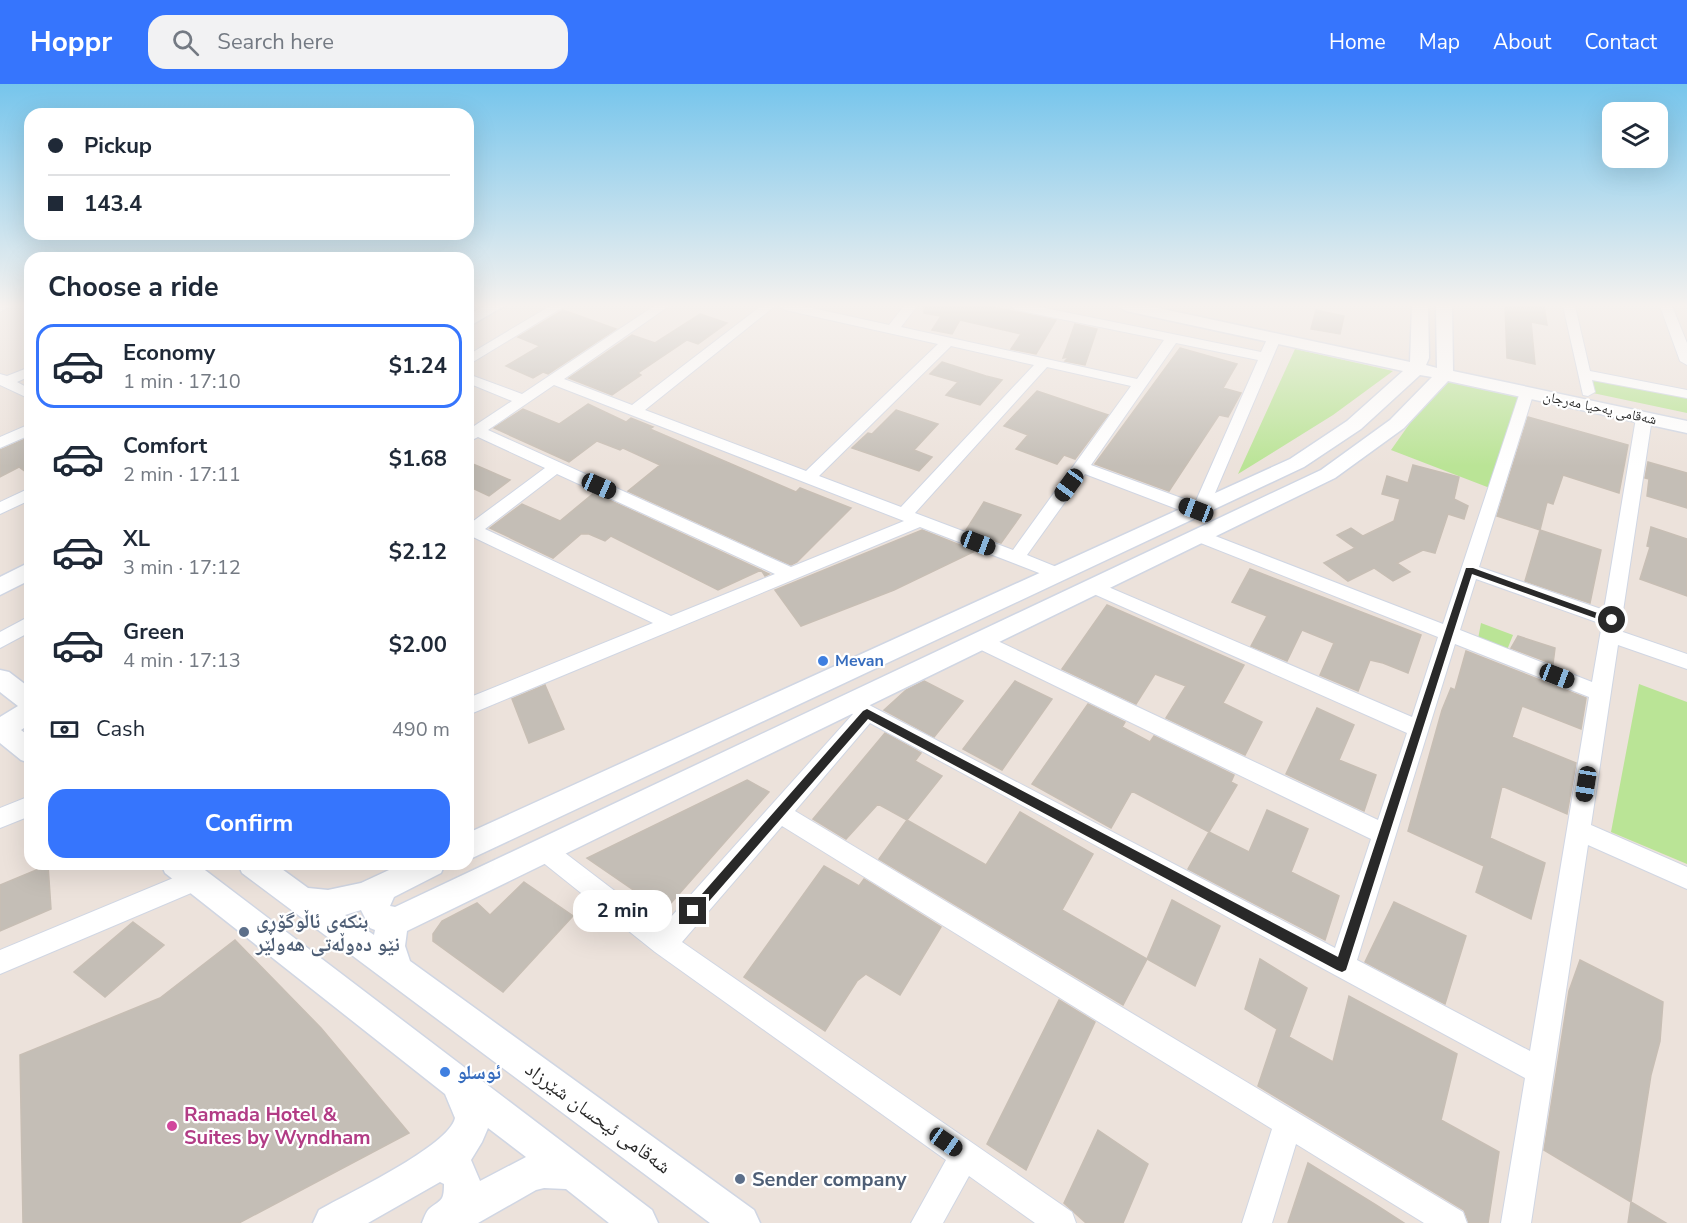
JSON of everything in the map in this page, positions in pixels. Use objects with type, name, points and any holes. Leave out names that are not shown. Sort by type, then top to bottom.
[{"type":"street","points":[[474,433],[584,359]]},
{"type":"street","points":[[634,411],[701,359]]},
{"type":"street","points":[[808,478],[930,359]]},
{"type":"street","points":[[1026,359],[1141,384]]},
{"type":"street","points":[[1016,558],[1158,359]]},
{"type":"street","points":[[1198,509],[1264,359]]},
{"type":"street","points":[[1395,359],[1443,369]]},
{"type":"street","points":[[1401,359],[1443,369]]},
{"type":"street","points":[[474,844],[1298,463],[1354,425],[1417,363],[1417,359]]},
{"type":"street","points":[[398,971],[388,938],[391,927],[396,921],[544,850],[858,708],[980,641],[1328,474],[1397,424],[1443,369],[1443,359]]},
{"type":"street","points":[[1581,359],[1588,392]]},
{"type":"street","points":[[474,705],[791,574],[912,518],[1043,363]]},
{"type":"street","name":"شەقامی یەحیا مەرجان","points":[[1443,369],[1527,392],[1687,427]]},
{"type":"street","name":"شەقامی یەحیا مەرجان","points":[[1443,369],[1588,392],[1687,413]]},
{"type":"street","points":[[3,380],[24,373]]},
{"type":"street","points":[[1584,374],[1687,393]]},
{"type":"street","points":[[3,380],[24,392]]},
{"type":"street","points":[[474,380],[524,400]]},
{"type":"street","points":[[553,380],[1058,574]]},
{"type":"street","points":[[1342,966],[1527,392]]},
{"type":"street","points":[[1516,1223],[1644,417]]},
{"type":"street","points":[[0,444],[24,432]]},
{"type":"street","points":[[474,435],[556,466],[791,574]]},
{"type":"street","points":[[474,528],[556,466]]},
{"type":"street","points":[[1082,466],[1198,509]]},
{"type":"street","points":[[4,502],[24,495]]},
{"type":"street","points":[[474,533],[671,624]]},
{"type":"street","points":[[1199,536],[1600,693]]},
{"type":"street","points":[[0,569],[24,556]]},
{"type":"street","points":[[1469,570],[1687,662]]},
{"type":"street","points":[[0,587],[24,573]]},
{"type":"street","points":[[1093,587],[1418,729]]},
{"type":"street","points":[[1007,598],[1027,618]]},
{"type":"street","points":[[0,641],[24,627]]},
{"type":"street","points":[[980,641],[1384,834]]},
{"type":"street","points":[[0,679],[24,697]]},
{"type":"street","points":[[664,944],[779,813],[858,708]]},
{"type":"street","points":[[858,708],[1540,1071]]},
{"type":"street","points":[[24,715],[1,730],[24,747]]},
{"type":"street","points":[[0,818],[24,808]]},
{"type":"street","points":[[779,813],[1452,1223]]},
{"type":"street","points":[[1579,830],[1687,878]]},
{"type":"street","points":[[544,850],[664,944],[1061,1223]]},
{"type":"street","name":"شەقامی ئیحسان شێرزاد","points":[[260,870],[741,1223]]},
{"type":"street","points":[[302,901],[337,903],[384,886],[418,870]]},
{"type":"street","points":[[0,962],[185,872],[639,1223]]},
{"type":"street","points":[[384,886],[379,893],[375,907],[381,918],[396,921]]},
{"type":"street","points":[[332,1223],[437,1164],[461,1145],[470,1130],[471,1114],[456,1081]]},
{"type":"street","points":[[1257,1223],[1288,1123]]},
{"type":"street","points":[[926,1223],[965,1155]]},
{"type":"street","points":[[437,1164],[446,1164],[454,1168],[460,1174],[463,1183],[460,1205],[447,1219]]},
{"type":"street","points":[[447,1219],[529,1174],[544,1170],[572,1171]]},
{"type":"green space","points":[[1290,359],[1340,359],[1393,371],[1333,415],[1238,474]]},
{"type":"green space","points":[[1584,374],[1687,394],[1687,413],[1588,392]]},
{"type":"green space","points":[[1444,375],[1527,392],[1495,490],[1391,450]]},
{"type":"green space","points":[[1481,623],[1513,635],[1507,650],[1478,639]]},
{"type":"green space","points":[[1639,684],[1687,702],[1687,864],[1611,832]]},
{"type":"building","points":[[518,359],[570,359],[548,374],[543,372],[533,378],[506,366]]},
{"type":"building","points":[[597,359],[659,359],[638,373],[641,375],[612,395],[569,378]]},
{"type":"building","points":[[1067,359],[1087,359],[1085,365],[1065,361]]},
{"type":"building","points":[[1172,359],[1220,359],[1237,364],[1223,388],[1241,393],[1228,417],[1219,415],[1169,491],[1095,464]]},
{"type":"building","points":[[1512,359],[1535,359],[1535,364]]},
{"type":"building","points":[[942,362],[1002,380],[980,405],[946,395],[958,382],[930,374]]},
{"type":"building","points":[[1037,391],[1108,415],[1075,459],[1064,455],[1057,464],[1016,449],[1028,435],[1004,426]]},
{"type":"building","points":[[588,404],[626,422],[631,418],[653,427],[650,429],[796,492],[800,488],[851,508],[797,562],[791,565],[628,491],[660,465],[623,448],[620,450],[597,441],[569,462],[494,428],[523,409],[559,424]]},
{"type":"building","points":[[896,410],[938,424],[914,450],[932,457],[919,471],[852,448],[868,433],[872,434]]},
{"type":"building","points":[[1528,417],[1628,445],[1619,493],[1563,475],[1553,504],[1547,502],[1540,530],[1497,516]]},
{"type":"building","points":[[24,440],[24,471],[19,467],[0,477],[0,450]]},
{"type":"building","points":[[1648,462],[1687,473],[1687,508],[1647,496],[1649,479],[1645,478]]},
{"type":"building","points":[[474,465],[510,480],[489,496],[474,489]]},
{"type":"building","points":[[1413,465],[1459,477],[1454,499],[1468,506],[1464,519],[1448,514],[1435,553],[1423,550],[1397,563],[1410,572],[1393,581],[1374,568],[1348,581],[1324,563],[1355,548],[1337,535],[1351,528],[1363,536],[1394,521],[1400,499],[1382,494],[1387,476],[1408,483]]},
{"type":"building","points":[[594,493],[761,570],[718,590],[611,536],[605,541],[589,534],[581,534],[553,558],[490,528],[522,504],[560,521]]},
{"type":"building","points":[[984,502],[1021,515],[1001,543],[966,530]]},
{"type":"building","points":[[1651,527],[1687,539],[1687,596],[1640,579],[1650,547],[1647,546]]},
{"type":"building","points":[[922,530],[975,551],[894,590],[801,626],[775,590]]},
{"type":"building","points":[[1540,530],[1601,550],[1590,603],[1525,581]]},
{"type":"building","points":[[1250,569],[1421,635],[1408,673],[1370,660],[1358,691],[1320,675],[1334,643],[1302,630],[1287,661],[1251,646],[1267,616],[1232,602]]},
{"type":"building","points":[[1107,605],[1244,665],[1223,703],[1262,722],[1245,755],[1166,718],[1186,686],[1155,674],[1136,704],[1062,669]]},
{"type":"building","points":[[1518,636],[1555,648],[1553,664],[1511,648]]},
{"type":"building","points":[[1466,651],[1586,698],[1581,729],[1522,706],[1512,737],[1576,763],[1567,814],[1502,786],[1490,838],[1545,863],[1531,919],[1476,892],[1484,866],[1408,831],[1442,710],[1451,688],[1455,690]]},
{"type":"building","points":[[924,681],[963,701],[934,737],[884,710],[906,690]]},
{"type":"building","points":[[1015,681],[1052,699],[1002,770],[963,749]]},
{"type":"building","points":[[545,685],[564,729],[529,743],[512,699]]},
{"type":"building","points":[[1088,704],[1125,722],[1122,727],[1150,742],[1154,736],[1234,775],[1231,782],[1237,785],[1209,832],[1132,791],[1111,828],[1032,784]]},
{"type":"building","points":[[1317,708],[1354,725],[1339,760],[1376,775],[1364,811],[1286,774]]},
{"type":"building","points":[[885,733],[921,753],[915,761],[942,776],[907,820],[878,804],[846,839],[813,819]]},
{"type":"building","points":[[747,780],[769,792],[664,911],[587,858]]},
{"type":"building","points":[[1267,810],[1308,829],[1291,872],[1339,896],[1325,940],[1188,869],[1209,832],[1249,852]]},
{"type":"building","points":[[1020,812],[1093,854],[1062,910],[1147,959],[1123,1005],[879,859],[907,820],[986,865]]},
{"type":"building","points":[[824,866],[859,886],[864,879],[941,927],[900,995],[866,974],[857,981],[825,1031],[744,977]]},
{"type":"building","points":[[36,870],[48,870],[51,909],[0,931],[0,885]]},
{"type":"building","points":[[524,882],[573,916],[503,992],[433,941],[433,934],[442,921],[477,903],[490,915]]},
{"type":"building","points":[[1172,900],[1220,926],[1195,986],[1147,959]]},
{"type":"building","points":[[1394,902],[1466,936],[1445,1004],[1365,962]]},
{"type":"building","points":[[133,922],[164,945],[105,997],[74,972]]},
{"type":"building","points":[[235,940],[321,1028],[409,1133],[239,1223],[23,1223],[20,1055],[160,998]]},
{"type":"building","points":[[1260,959],[1307,988],[1289,1037],[1333,1062],[1349,996],[1457,1054],[1441,1120],[1499,1152],[1488,1223],[1469,1223],[1464,1210],[1258,1086],[1277,1029],[1245,1009]]},
{"type":"building","points":[[1580,960],[1663,1002],[1660,1041],[1651,1075],[1631,1202],[1544,1150],[1569,991]]},
{"type":"building","points":[[1059,1000],[1095,1022],[1026,1170],[987,1144]]},
{"type":"building","points":[[1098,1130],[1148,1164],[1123,1223],[1086,1223],[1064,1203]]},
{"type":"building","points":[[1308,1163],[1376,1205],[1404,1223],[1288,1223]]},
{"type":"building","points":[[1631,1202],[1666,1223],[1628,1223]]},
{"type":"place","name":"Mevan","points":[[823,661]]},
{"type":"place","name":"بنکەی ئاڵوگۆڕی نێو دەوڵەتی هەولێر","points":[[244,932]]},
{"type":"place","name":"ئوسلو","points":[[445,1072]]},
{"type":"place","name":"Ramada Hotel & Suites by Wyndham","points":[[172,1126]]},
{"type":"place","name":"Sender company","points":[[740,1179]]},
{"type":"route","points":[[693,911],[867,713],[1342,966],[1469,570],[1612,620]]}]
